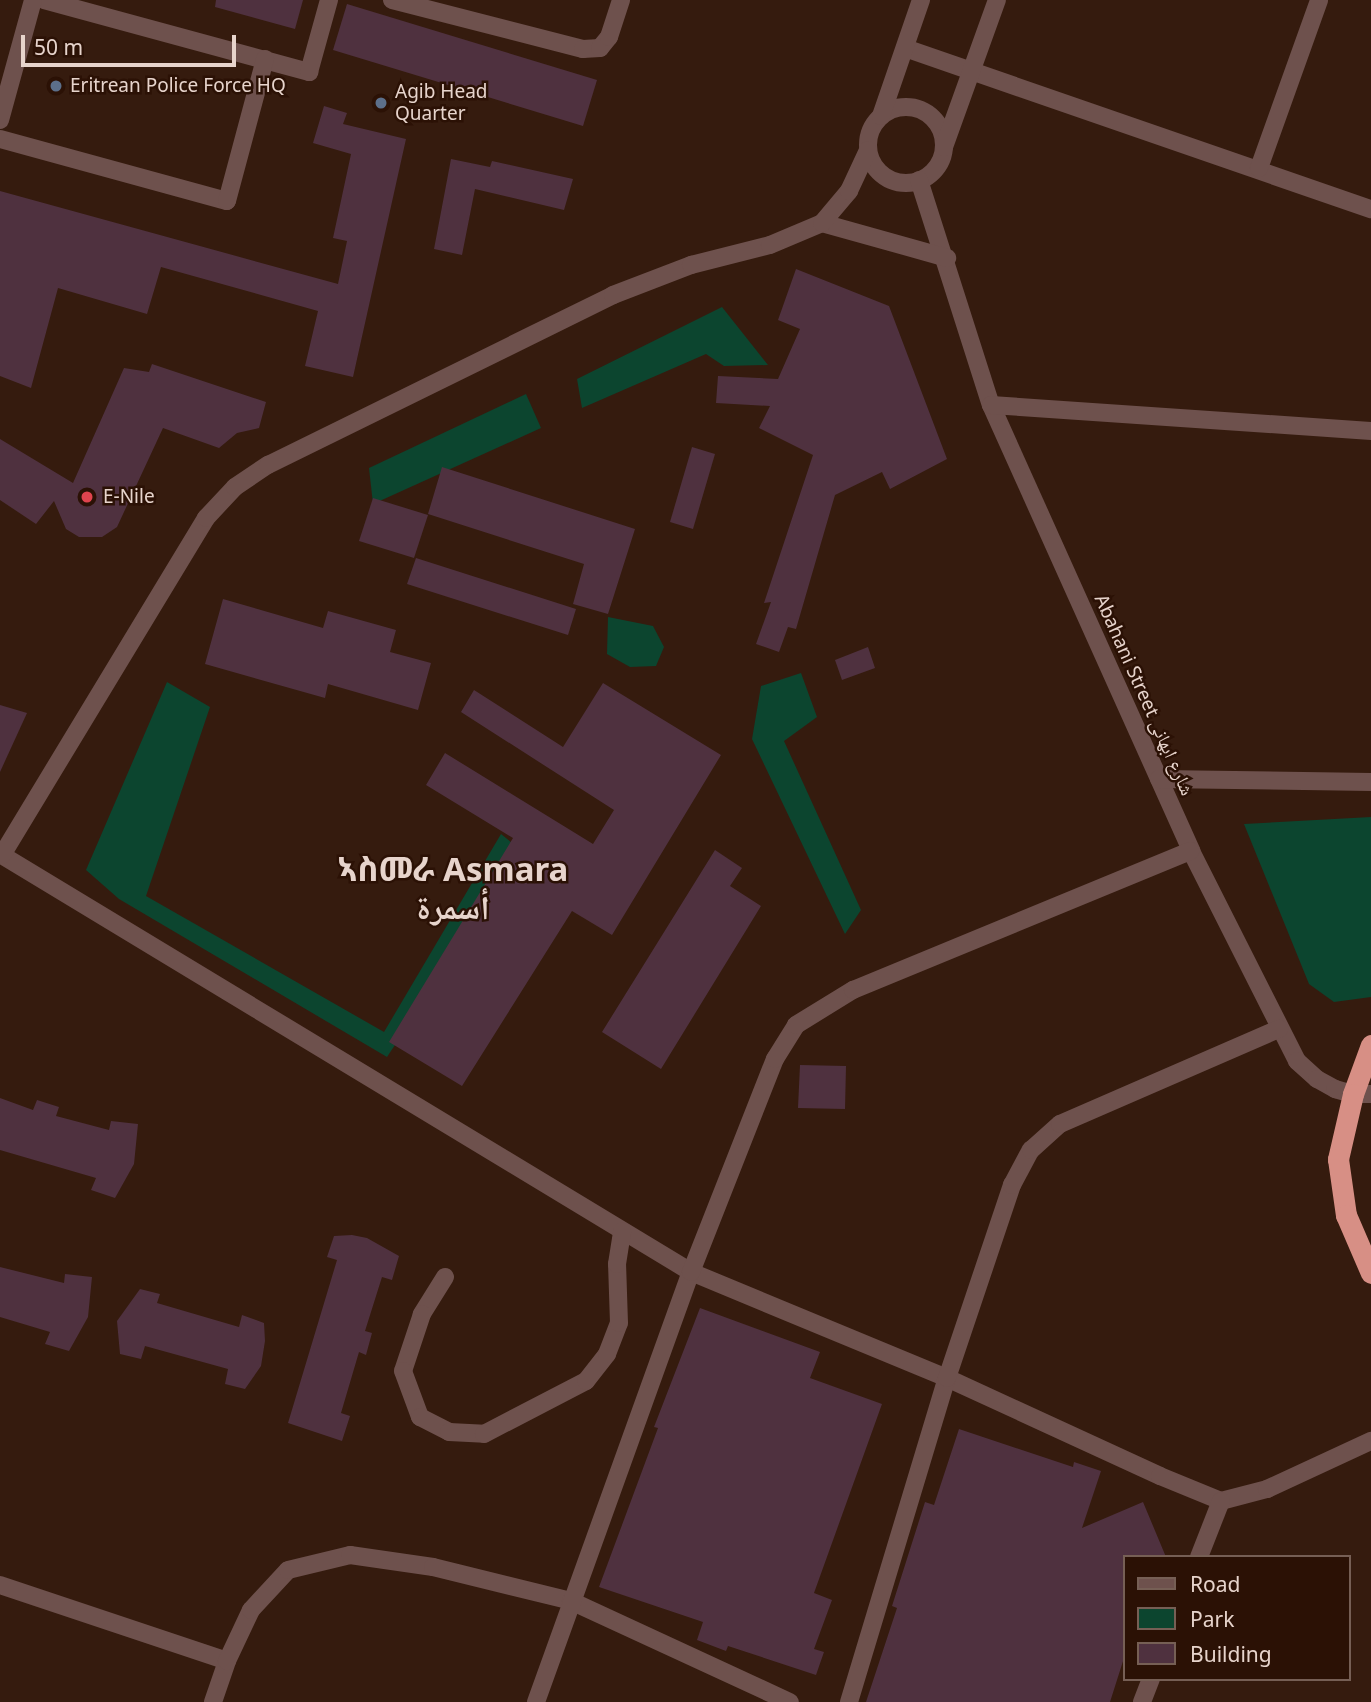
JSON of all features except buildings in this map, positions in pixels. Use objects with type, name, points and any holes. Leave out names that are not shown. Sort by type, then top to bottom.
[{"type":"highway","points":[[1371,1045],[1362,1094],[1338,1159],[1346,1214],[1371,1273]]},
{"type":"street","points":[[0,120],[33,0]]},
{"type":"street","points":[[44,0],[309,72],[329,0]]},
{"type":"street","points":[[392,0],[583,50],[600,48],[609,37],[621,0]]},
{"type":"street","points":[[921,0],[881,116],[868,137],[871,161],[886,178],[897,182],[919,180],[936,168],[997,0]]},
{"type":"street","points":[[1259,168],[1319,0]]},
{"type":"street","points":[[905,48],[1259,168],[1371,209]]},
{"type":"street","points":[[0,139],[227,201],[265,60]]},
{"type":"street","points":[[881,116],[892,109],[918,108],[938,125],[943,150]]},
{"type":"street","points":[[868,150],[849,191],[822,223],[771,244],[691,265],[612,295],[268,465],[235,487],[206,518],[1,855],[691,1272],[947,1378],[1160,1476],[1221,1501],[1267,1489],[1371,1441]]},
{"type":"street","name":"Abahani Street شارع ابهانى","points":[[919,180],[947,258],[991,405],[1191,851],[1297,1061],[1317,1079],[1362,1094]]},
{"type":"street","points":[[822,223],[947,258]]},
{"type":"street","points":[[991,405],[1371,431]]},
{"type":"street","points":[[1159,779],[1371,782]]},
{"type":"street","points":[[536,1702],[691,1272],[775,1059],[796,1025],[853,990],[1191,851]]},
{"type":"street","points":[[849,1702],[947,1378],[1012,1185],[1031,1150],[1060,1124],[1279,1029]]},
{"type":"street","points":[[445,1277],[422,1314],[403,1371],[421,1417],[449,1432],[484,1434],[586,1381],[607,1354],[619,1323],[617,1264],[622,1231]]},
{"type":"street","points":[[1200,1555],[1221,1501]]},
{"type":"street","points":[[213,1702],[227,1661],[251,1610],[288,1570],[350,1555],[433,1567],[571,1601],[790,1702]]},
{"type":"street","points":[[0,1585],[227,1661]]},
{"type":"street","points":[[1142,1702],[1150,1681]]},
{"type":"green space","points":[[722,307],[768,365],[724,366],[706,354],[582,408],[577,379]]},
{"type":"green space","points":[[526,394],[541,428],[373,504],[369,468]]},
{"type":"green space","points":[[608,617],[653,626],[664,647],[656,666],[630,667],[607,654]]},
{"type":"green space","points":[[801,673],[817,717],[784,741],[861,910],[845,934],[752,739],[761,686]]},
{"type":"green space","points":[[167,682],[210,707],[146,896],[384,1032],[501,834],[523,852],[387,1057],[119,899],[86,870]]},
{"type":"green space","points":[[1371,817],[1371,997],[1334,1002],[1309,984],[1244,824]]},
{"type":"place","name":"Eritrean Police Force HQ","points":[[56,86]]},
{"type":"place","name":"Agib Head Quarter","points":[[381,103]]},
{"type":"place","name":"E-Nile","points":[[87,497]]},
{"type":"district","name":"ኣስመራ Asmara أسمرة","points":[[453,888]]}]
